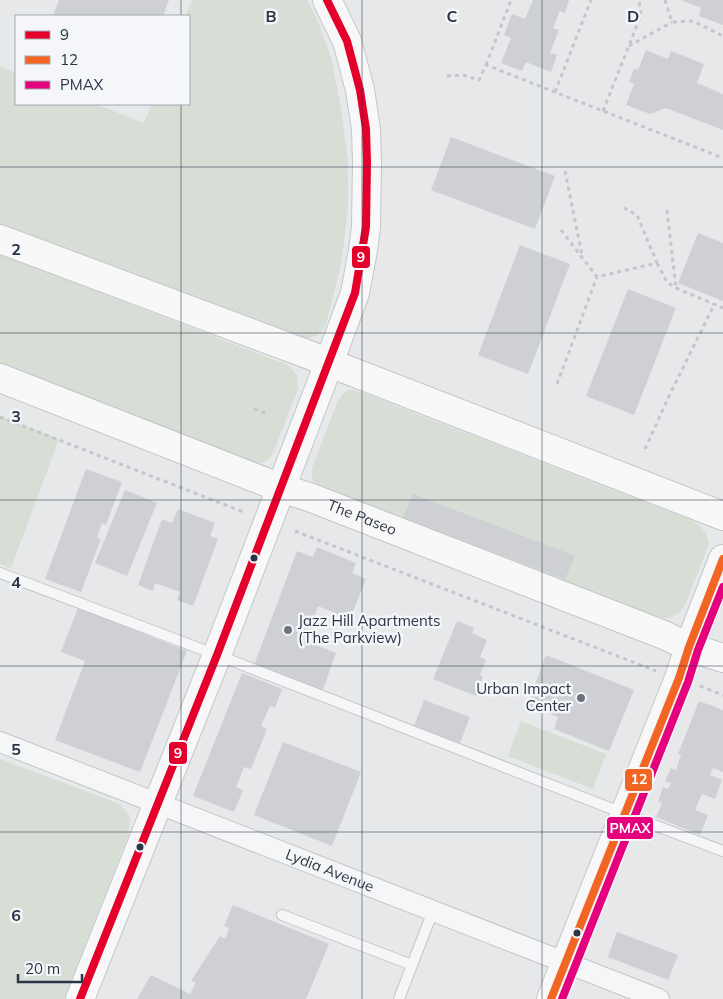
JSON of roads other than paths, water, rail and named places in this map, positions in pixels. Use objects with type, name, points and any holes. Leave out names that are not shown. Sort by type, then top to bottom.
[{"type":"main road","points":[[80,999],[217,655],[355,293],[366,227],[366,129],[360,90],[347,41],[327,0]]},
{"type":"main road","points":[[0,239],[329,363],[723,516]]},
{"type":"main road","name":"The Paseo","points":[[0,378],[664,635],[689,647],[723,658]]},
{"type":"main road","points":[[551,999],[679,678],[723,560]]},
{"type":"street","name":"Lydia Avenue","points":[[0,742],[659,999]]},
{"type":"lane","points":[[0,573],[723,851]]},
{"type":"lane","points":[[399,999],[434,910]]},
{"type":"lane","points":[[282,915],[412,965]]},
{"type":"place","name":"Jazz Hill Apartments (The Parkview)","points":[[288,630]]},
{"type":"place","name":"Urban Impact Center","points":[[581,698]]}]
